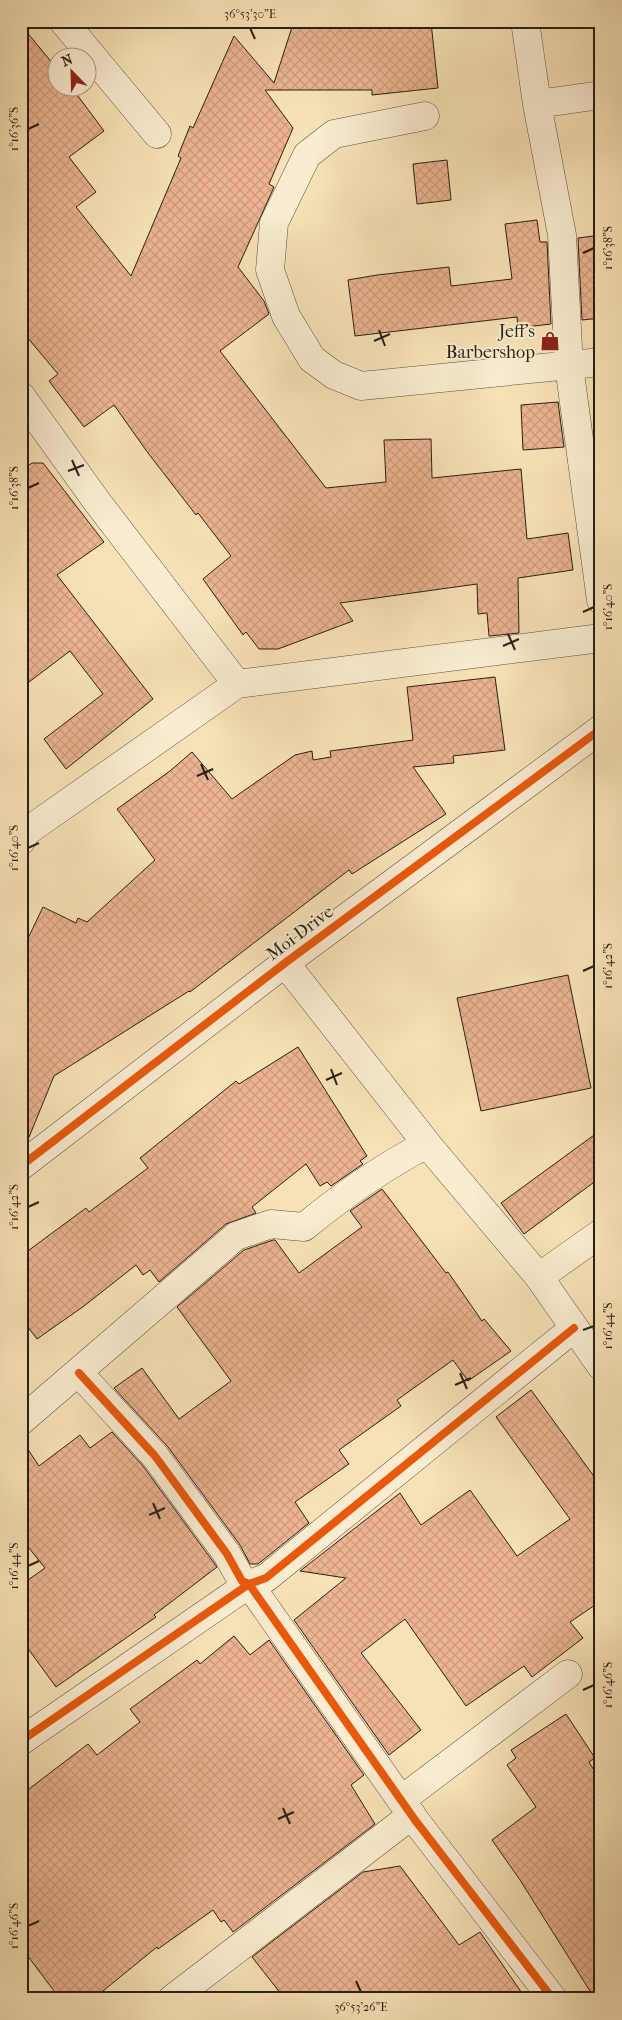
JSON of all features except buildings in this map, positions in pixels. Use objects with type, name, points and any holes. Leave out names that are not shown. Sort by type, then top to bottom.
[{"type":"street","points":[[62,21],[157,134]]},
{"type":"street","points":[[525,21],[537,104],[562,235],[569,366],[601,600]]},
{"type":"street","points":[[537,104],[601,95]]},
{"type":"street","points":[[425,116],[334,134],[307,155],[274,222],[270,270],[286,316],[312,359],[334,375],[360,386],[601,362]]},
{"type":"street","points":[[21,396],[98,503],[237,684]]},
{"type":"street","points":[[23,833],[237,684],[601,638]]},
{"type":"street","name":"Moi Drive","points":[[21,1166],[285,963],[601,729]]},
{"type":"street","points":[[285,963],[427,1144],[539,1277],[601,1366]]},
{"type":"street","points":[[21,1421],[236,1236],[271,1224],[304,1227],[332,1204],[401,1158],[427,1144]]},
{"type":"street","points":[[539,1277],[601,1233]]},
{"type":"street","points":[[21,1741],[249,1584],[266,1578],[574,1328]]},
{"type":"street","points":[[79,1373],[155,1456],[227,1554],[242,1580],[249,1584],[406,1807],[553,1999]]},
{"type":"street","points":[[172,1999],[568,1674]]},
{"type":"cycle path","points":[[21,1166],[285,963],[601,729]]},
{"type":"cycle path","points":[[21,1741],[249,1584],[266,1578],[574,1328]]},
{"type":"cycle path","points":[[79,1373],[155,1456],[227,1554],[242,1581],[249,1584],[415,1820],[553,1999]]},
{"type":"place","name":"Jeff's Barbershop","points":[[550,341]]}]
